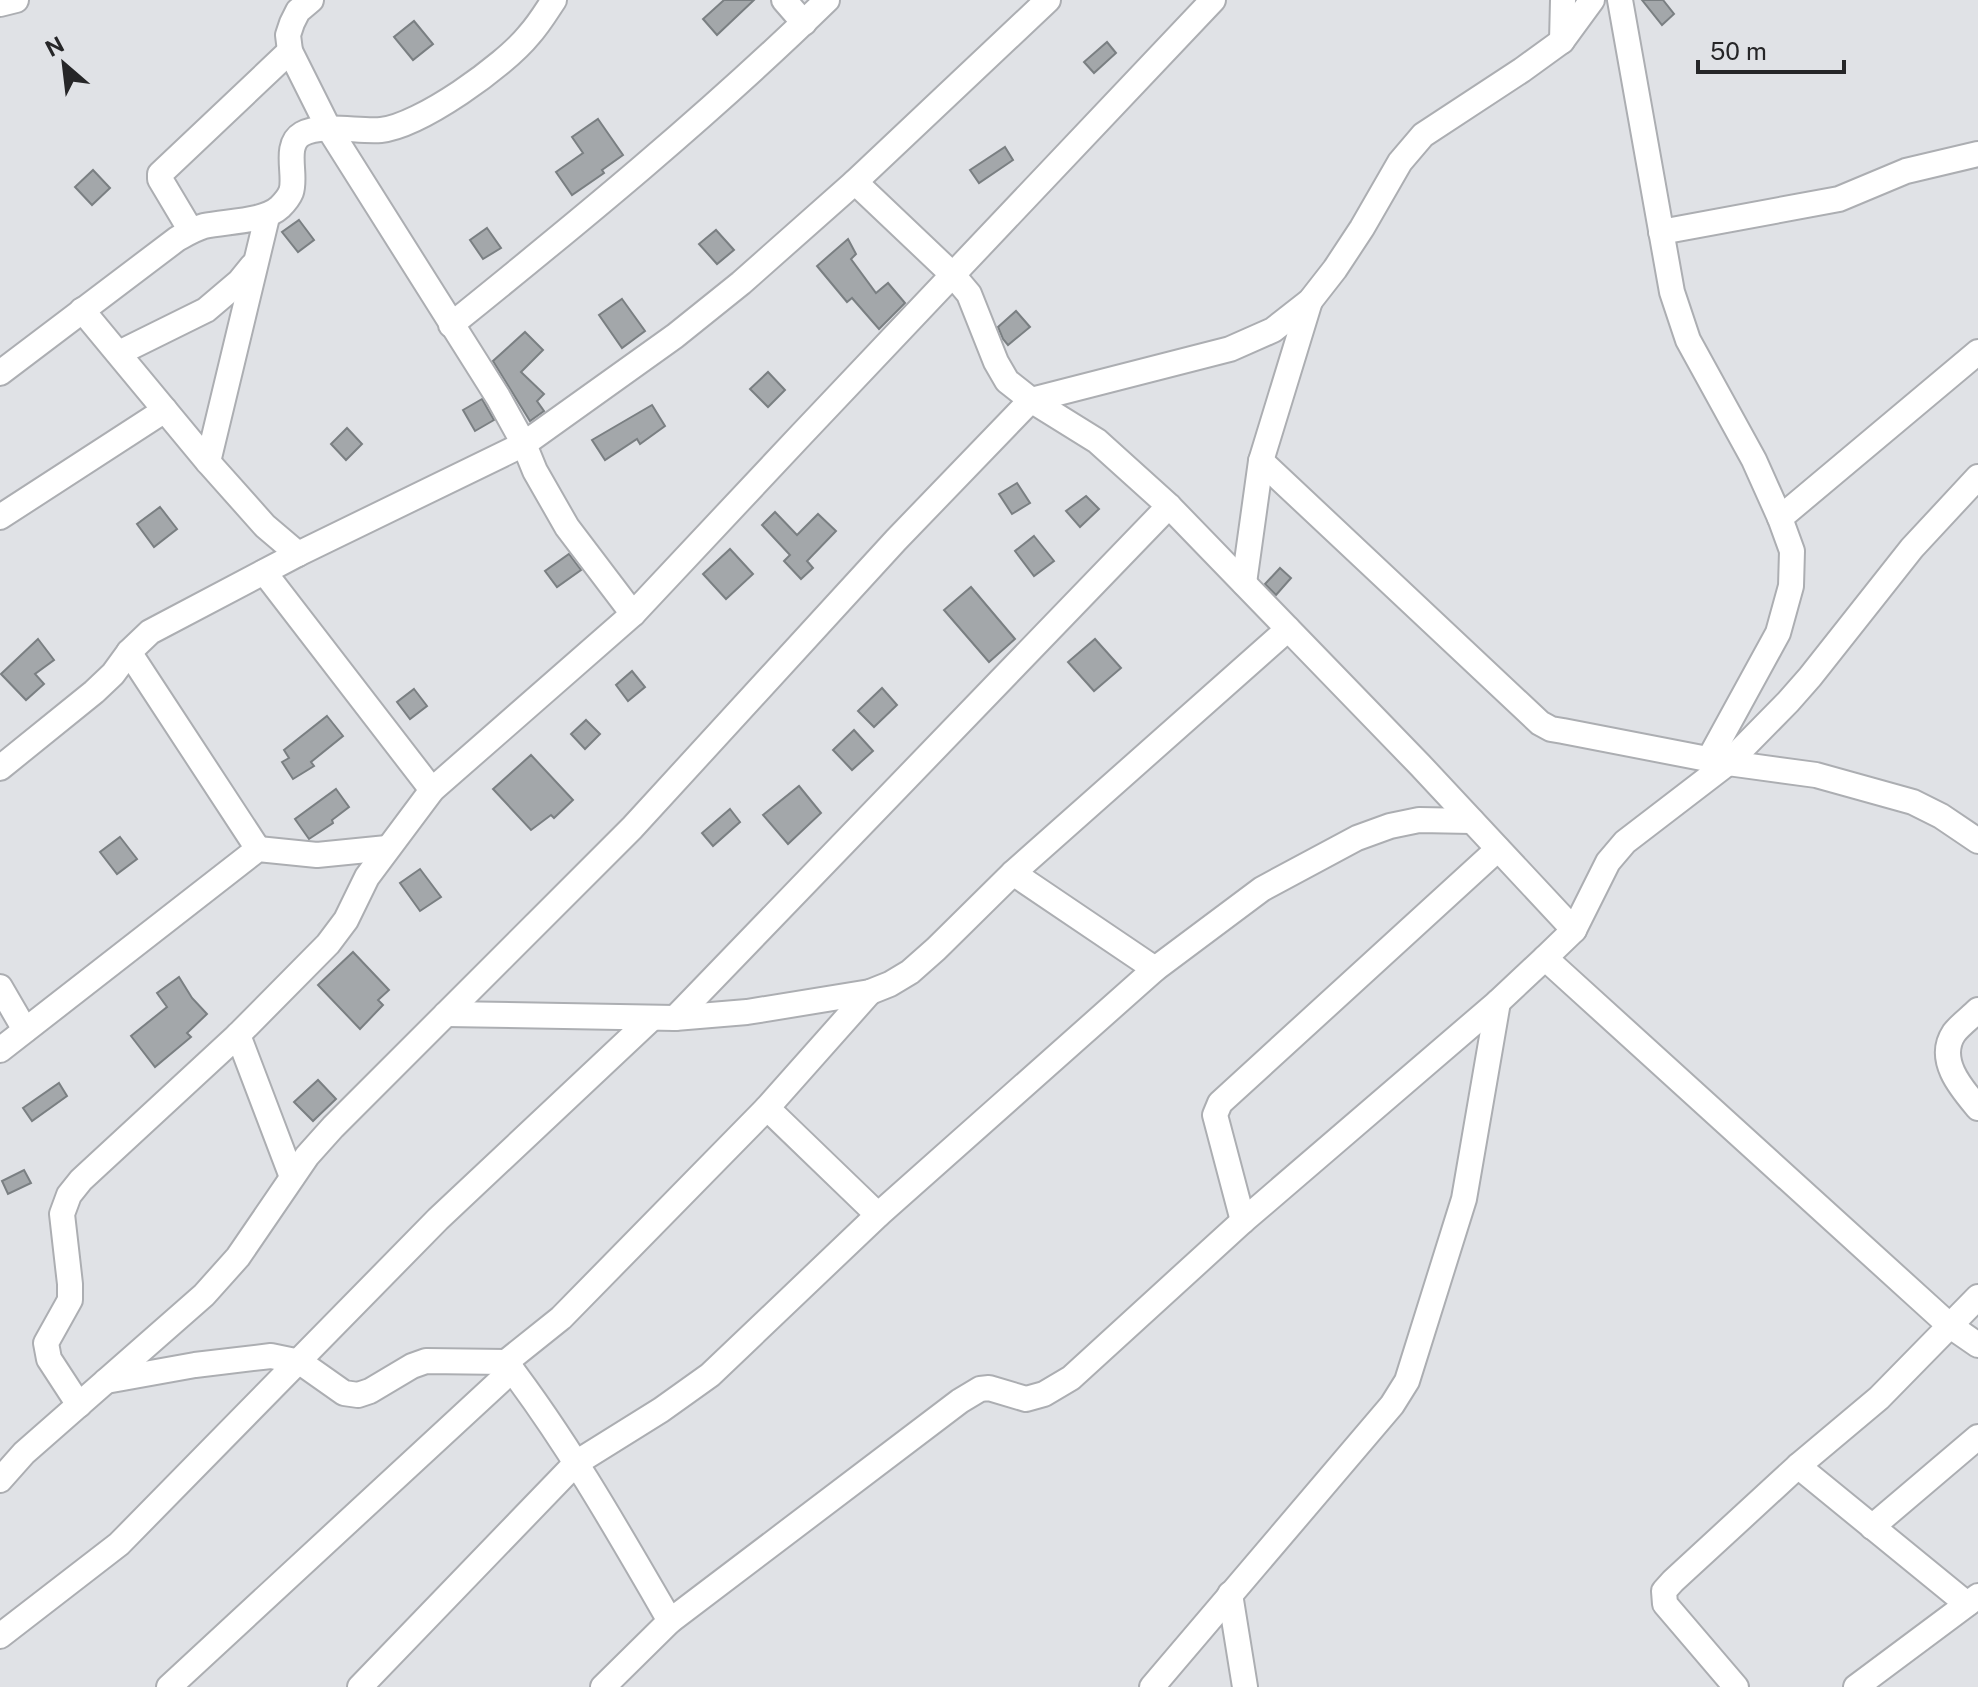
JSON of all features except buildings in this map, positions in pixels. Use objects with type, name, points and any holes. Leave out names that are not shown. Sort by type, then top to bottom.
[{"type":"street","points":[[0,4],[16,0]]},
{"type":"street","points":[[311,0],[298,11],[292,23],[288,35],[290,51],[329,129],[498,397],[567,527],[633,614]]},
{"type":"street","points":[[0,373],[150,258],[191,231],[267,217],[280,207],[292,191],[293,150],[297,138],[312,131],[380,130],[404,125],[445,102],[508,56],[528,37],[554,0]]},
{"type":"street","points":[[784,0],[804,23]]},
{"type":"street","points":[[451,325],[693,125],[827,0]]},
{"type":"street","points":[[0,768],[94,692],[150,632],[298,554],[524,444],[707,311],[855,182],[1048,0]]},
{"type":"street","points":[[79,1405],[49,1359],[46,1343],[70,1300],[62,1214],[69,1195],[81,1180],[238,1035],[328,944],[346,920],[367,877],[432,790],[633,614],[1213,0]]},
{"type":"street","points":[[1562,41],[1563,0]]},
{"type":"street","points":[[0,1480],[24,1453],[204,1295],[238,1257],[307,1156],[333,1127],[632,828],[896,540],[1031,400],[1230,349],[1273,330],[1310,301],[1335,269],[1400,162],[1423,135],[1562,41],[1592,0]]},
{"type":"street","points":[[1620,0],[1677,313],[1688,340],[1754,460],[1792,551],[1791,586],[1778,633],[1718,761]]},
{"type":"street","points":[[191,231],[160,174],[290,51]]},
{"type":"street","points":[[1661,232],[1839,199],[1906,171],[1978,154]]},
{"type":"street","points":[[855,182],[969,294],[996,362],[1007,381],[1031,400],[1097,441],[1169,506],[1574,930]]},
{"type":"street","points":[[208,462],[267,217]]},
{"type":"street","points":[[119,353],[206,310],[239,282],[257,259]]},
{"type":"street","points":[[1244,583],[1261,461],[1310,301]]},
{"type":"street","points":[[82,310],[208,462],[265,526],[298,554]]},
{"type":"street","points":[[1780,518],[1978,352]]},
{"type":"street","points":[[0,517],[165,410]]},
{"type":"street","points":[[1261,461],[1540,723],[1551,729],[1718,761],[1816,775],[1913,802],[1941,816],[1978,841]]},
{"type":"street","points":[[603,1687],[670,1621],[960,1401],[980,1389],[989,1388],[1026,1399],[1044,1394],[1071,1378],[1243,1221],[1498,1002],[1574,930],[1608,862],[1625,842],[1810,677],[1896,567],[1978,477]]},
{"type":"street","points":[[0,1636],[119,1544],[438,1219],[663,1018],[1169,506]]},
{"type":"street","points":[[264,572],[432,790]]},
{"type":"street","points":[[446,1014],[663,1018],[747,1012],[870,992],[890,984],[910,972],[936,949],[1013,873],[1288,629]]},
{"type":"street","points":[[129,652],[258,849]]},
{"type":"street","points":[[360,1687],[576,1463],[710,1375],[878,1215],[1155,969],[1262,889],[1357,838],[1419,820],[1472,821]]},
{"type":"street","points":[[0,1050],[258,849],[317,855],[387,848]]},
{"type":"street","points":[[1243,1221],[1215,1115],[1220,1103],[1498,849]]},
{"type":"street","points":[[1013,873],[1155,969]]},
{"type":"street","points":[[1545,958],[1949,1325],[1978,1345]]},
{"type":"street","points":[[0,987],[25,1030]]},
{"type":"street","points":[[169,1687],[561,1318],[767,1108],[870,992]]},
{"type":"street","points":[[1152,1687],[1392,1405],[1407,1381],[1464,1199],[1498,1002]]},
{"type":"street","points":[[1978,1010],[1954,1034],[1949,1048],[1950,1068],[1961,1089],[1978,1108]]},
{"type":"street","points":[[238,1035],[292,1177]]},
{"type":"street","points":[[767,1108],[878,1215]]},
{"type":"street","points":[[1736,1687],[1665,1604],[1664,1591],[1798,1466],[1879,1398],[1978,1297]]},
{"type":"street","points":[[106,1381],[195,1365],[271,1356],[300,1362],[344,1393],[358,1395],[426,1361],[509,1366]]},
{"type":"street","points":[[509,1366],[612,1519],[670,1621]]},
{"type":"street","points":[[1872,1527],[1978,1437]]},
{"type":"street","points":[[1798,1466],[1872,1527],[1973,1600],[1856,1687]]},
{"type":"street","points":[[1230,1594],[1245,1687]]}]
